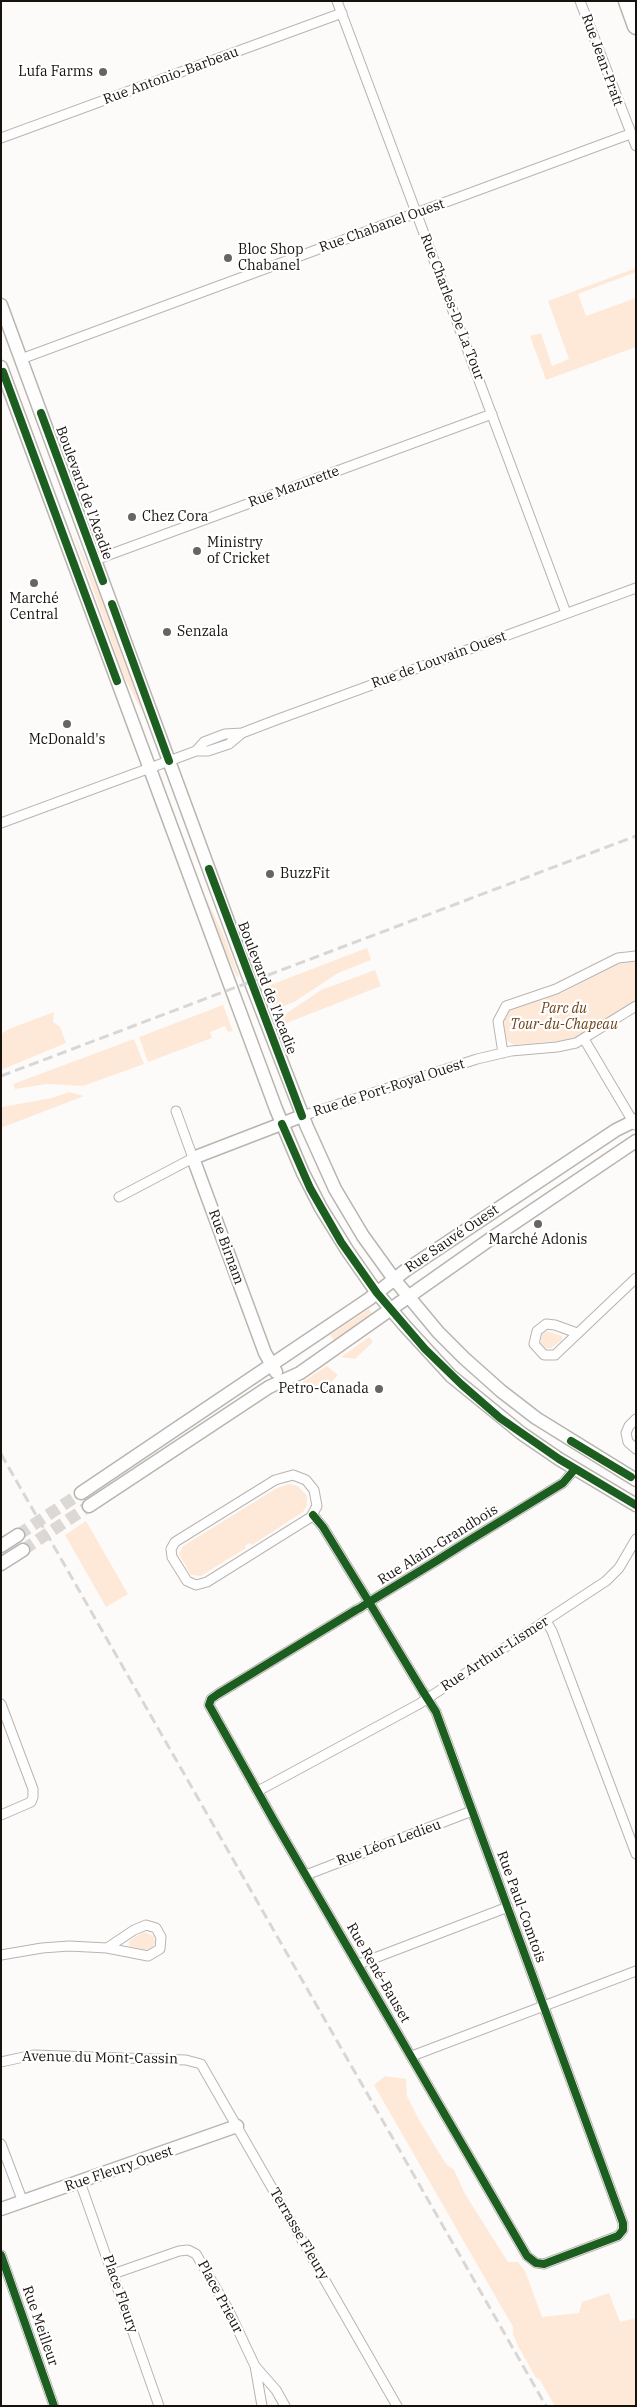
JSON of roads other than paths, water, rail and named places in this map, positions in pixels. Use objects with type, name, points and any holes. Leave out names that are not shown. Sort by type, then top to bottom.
[{"type":"highway","points":[[627,1],[636,26]]},
{"type":"main road","name":"Boulevard de l'Acadie","points":[[1,305],[302,1116],[324,1166],[342,1200],[363,1236],[394,1279],[451,1345],[501,1391],[553,1429],[636,1480]]},
{"type":"main road","name":"Rue Chabanel Ouest","points":[[2,369],[21,359]]},
{"type":"main road","points":[[2,369],[282,1124],[310,1188],[327,1219],[377,1293],[391,1310],[435,1360],[472,1395],[521,1433],[576,1470],[636,1505]]},
{"type":"main road","name":"Rue de Port-Royal Ouest","points":[[193,1158],[302,1116]]},
{"type":"main road","name":"Rue Sauvé Ouest","points":[[81,1493],[602,1139],[635,1122]]},
{"type":"main road","name":"Rue Sauvé Ouest","points":[[90,1506],[282,1380],[300,1373],[489,1240],[636,1141]]},
{"type":"main road","name":"Rue Birnam","points":[[193,1158],[272,1365],[282,1380]]},
{"type":"main road","points":[[1,1546],[18,1536]]},
{"type":"main road","points":[[1,1564],[23,1550]]},
{"type":"main road","name":"Rue Fleury Ouest","points":[[1,2209],[237,2126]]},
{"type":"street","name":"Rue Charles-De La Tour","points":[[337,1],[566,613]]},
{"type":"street","name":"Rue Jean-Pratt","points":[[580,1],[636,146]]},
{"type":"street","name":"Rue Antonio-Barbeau","points":[[1,138],[342,13]]},
{"type":"street","name":"Rue Chabanel Ouest","points":[[21,359],[630,134]]},
{"type":"street","name":"Rue Mazurette","points":[[96,560],[492,414]]},
{"type":"street","name":"Rue de Louvain Ouest","points":[[1,823],[196,751],[208,751],[229,744],[242,734],[636,588]]},
{"type":"street","points":[[503,1053],[498,1021],[501,1011],[508,1004],[556,989],[618,958],[636,956]]},
{"type":"street","name":"Rue de Port-Royal Ouest","points":[[302,1116],[458,1065],[503,1053],[565,1046],[584,1039],[636,1006]]},
{"type":"street","points":[[584,1039],[635,1122]]},
{"type":"street","name":"Rue Birnam","points":[[176,1110],[193,1158]]},
{"type":"street","name":"Rue de Port-Royal Ouest","points":[[119,1197],[193,1158]]},
{"type":"street","points":[[577,1334],[552,1324],[546,1324],[536,1331],[534,1342],[539,1351],[552,1356],[562,1350],[636,1278]]},
{"type":"street","points":[[636,1419],[629,1426],[626,1434],[628,1442],[636,1448]]},
{"type":"street","name":"Rue Alain-Grandbois","points":[[210,1702],[218,1694],[563,1483],[576,1470]]},
{"type":"street","points":[[284,1476],[300,1476],[311,1485],[317,1501],[313,1515],[200,1584],[193,1585],[187,1581],[171,1554],[175,1542],[284,1476]]},
{"type":"street","name":"Rue Paul-Comtois","points":[[313,1515],[321,1524],[436,1712],[544,2005],[623,2228],[618,2236],[544,2264],[536,2263],[527,2256]]},
{"type":"street","name":"Rue Arthur-Lismer","points":[[258,1791],[428,1698],[546,1621],[610,1578],[619,1568],[636,1538]]},
{"type":"street","points":[[546,1621],[556,1640],[636,1854]]},
{"type":"street","name":"Rue René-Bauset","points":[[210,1702],[213,1714],[527,2256]]},
{"type":"street","points":[[1,1704],[33,1789],[33,1797],[31,1802],[1,1815]]},
{"type":"street","name":"Rue Léon Ledieu","points":[[306,1875],[472,1811]]},
{"type":"street","points":[[359,1964],[508,1907]]},
{"type":"street","points":[[1,1955],[51,1947],[107,1948],[140,1956],[151,1956],[160,1949],[161,1937],[154,1927],[144,1926],[107,1948]]},
{"type":"street","points":[[412,2056],[636,1971]]},
{"type":"street","name":"Avenue du Mont-Cassin","points":[[1,2062],[18,2056],[41,2055],[186,2060],[199,2063]]},
{"type":"street","name":"Terrasse Fleury","points":[[199,2063],[398,2406]]},
{"type":"street","points":[[1,2144],[23,2202]]},
{"type":"street","name":"Place Fleury","points":[[80,2182],[159,2406]]},
{"type":"street","name":"Place Prieur","points":[[112,2274],[179,2251],[194,2252],[200,2258],[228,2309],[255,2366],[262,2406]]},
{"type":"street","name":"Rue Meilleur","points":[[1,2255],[54,2406]]},
{"type":"street","name":"Place Prieur","points":[[255,2366],[276,2390],[285,2406]]},
{"type":"tunnel","points":[[18,1535],[81,1493]]},
{"type":"tunnel","points":[[23,1550],[89,1506]]},
{"type":"railway","points":[[1,1076],[636,836]]},
{"type":"railway","points":[[1,1454],[546,2406]]},
{"type":"place","name":"Lufa Farms","points":[[103,72]]},
{"type":"place","name":"Bloc Shop Chabanel","points":[[228,258]]},
{"type":"place","name":"Chez Cora","points":[[132,517]]},
{"type":"place","name":"Ministry of Cricket","points":[[197,551]]},
{"type":"place","name":"Marché Central","points":[[34,583]]},
{"type":"place","name":"Senzala","points":[[167,632]]},
{"type":"place","name":"McDonald's","points":[[67,724]]},
{"type":"place","name":"BuzzFit","points":[[270,874]]},
{"type":"place","name":"Marché Adonis","points":[[538,1224]]},
{"type":"place","name":"Petro-Canada","points":[[379,1389]]},
{"type":"park label","name":"Parc du Tour-du-Chapeau","points":[[564,1018]]}]
